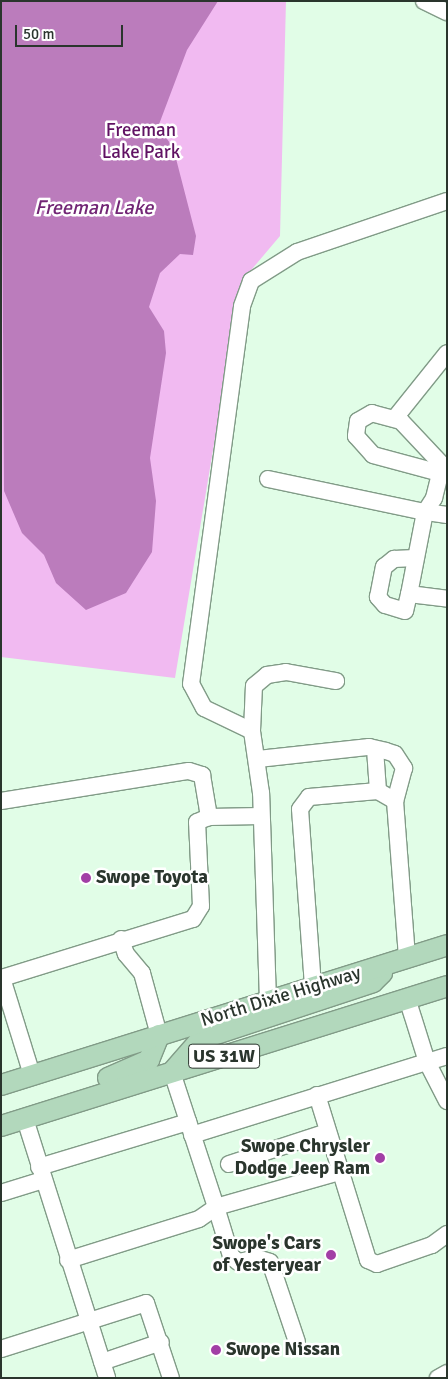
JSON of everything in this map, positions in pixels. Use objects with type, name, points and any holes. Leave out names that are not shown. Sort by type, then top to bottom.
[{"type":"main road","name":"North Dixie Highway","points":[[1,1085],[447,945]]},
{"type":"main road","points":[[172,1072],[201,1039],[373,982],[398,960]]},
{"type":"main road","points":[[345,1017],[357,1005],[447,974]]},
{"type":"main road","name":"North Dixie Highway","points":[[1,1126],[447,986]]},
{"type":"main road","points":[[1,1098],[131,1057],[151,1037]]},
{"type":"main road","points":[[1,1114],[133,1070],[150,1060],[151,1037]]},
{"type":"street","points":[[425,1],[447,12]]},
{"type":"street","points":[[252,731],[204,708],[193,695],[190,668],[242,306],[251,281],[297,252],[447,201]]},
{"type":"street","points":[[395,418],[447,353]]},
{"type":"street","points":[[364,415],[395,418],[418,435],[445,473],[382,459],[360,444],[356,428],[364,415]]},
{"type":"street","points":[[415,558],[394,559],[384,567],[378,597],[386,606],[405,611],[425,512],[434,498],[445,473]]},
{"type":"street","points":[[268,479],[447,515]]},
{"type":"street","points":[[409,594],[447,599]]},
{"type":"street","points":[[268,1001],[258,759],[252,731],[254,686],[267,675],[286,672],[336,681]]},
{"type":"street","points":[[258,759],[376,749],[395,754],[404,768],[395,801],[398,960]]},
{"type":"street","points":[[376,749],[378,790]]},
{"type":"street","points":[[1,801],[188,771],[202,775],[209,817]]},
{"type":"street","points":[[313,986],[300,809],[316,795],[378,790],[395,801]]},
{"type":"street","points":[[32,1075],[1,977],[121,939],[193,919],[201,906],[202,888],[195,835],[197,822],[209,817],[261,816]]},
{"type":"street","points":[[121,939],[126,954],[142,972],[151,1037]]},
{"type":"street","points":[[407,998],[427,1062],[446,1099]]},
{"type":"street","points":[[1,1193],[41,1173],[190,1128],[317,1095],[447,1056]]},
{"type":"street","points":[[172,1072],[231,1256],[238,1262],[257,1258],[270,1262],[297,1342]]},
{"type":"street","points":[[317,1095],[339,1172],[372,1263],[432,1245],[447,1234]]},
{"type":"street","points":[[25,1119],[68,1260],[107,1378]]},
{"type":"street","points":[[229,1164],[327,1132]]},
{"type":"street","points":[[68,1260],[199,1219],[216,1207],[339,1172]]},
{"type":"street","points":[[1,1349],[146,1303],[161,1342],[171,1378]]},
{"type":"street","points":[[102,1362],[161,1342]]},
{"type":"street","points":[[438,1378],[447,1373]]},
{"type":"green space","name":"Freeman Lake Park","points":[[1,1],[286,1],[280,236],[241,282],[175,678],[1,657]]},
{"type":"water","name":"Freeman Lake","points":[[1,1],[218,1],[187,50],[158,127],[173,147],[196,236],[193,255],[180,254],[160,273],[149,307],[164,331],[166,353],[150,458],[156,501],[152,552],[126,593],[86,610],[56,583],[44,555],[22,533],[4,491]]},
{"type":"place","name":"Swope Toyota","points":[[86,878]]},
{"type":"place","name":"Swope Chrysler Dodge Jeep Ram","points":[[380,1158]]},
{"type":"place","name":"Swope's Cars of Yesteryear","points":[[331,1255]]},
{"type":"place","name":"Swope Nissan","points":[[216,1350]]}]
